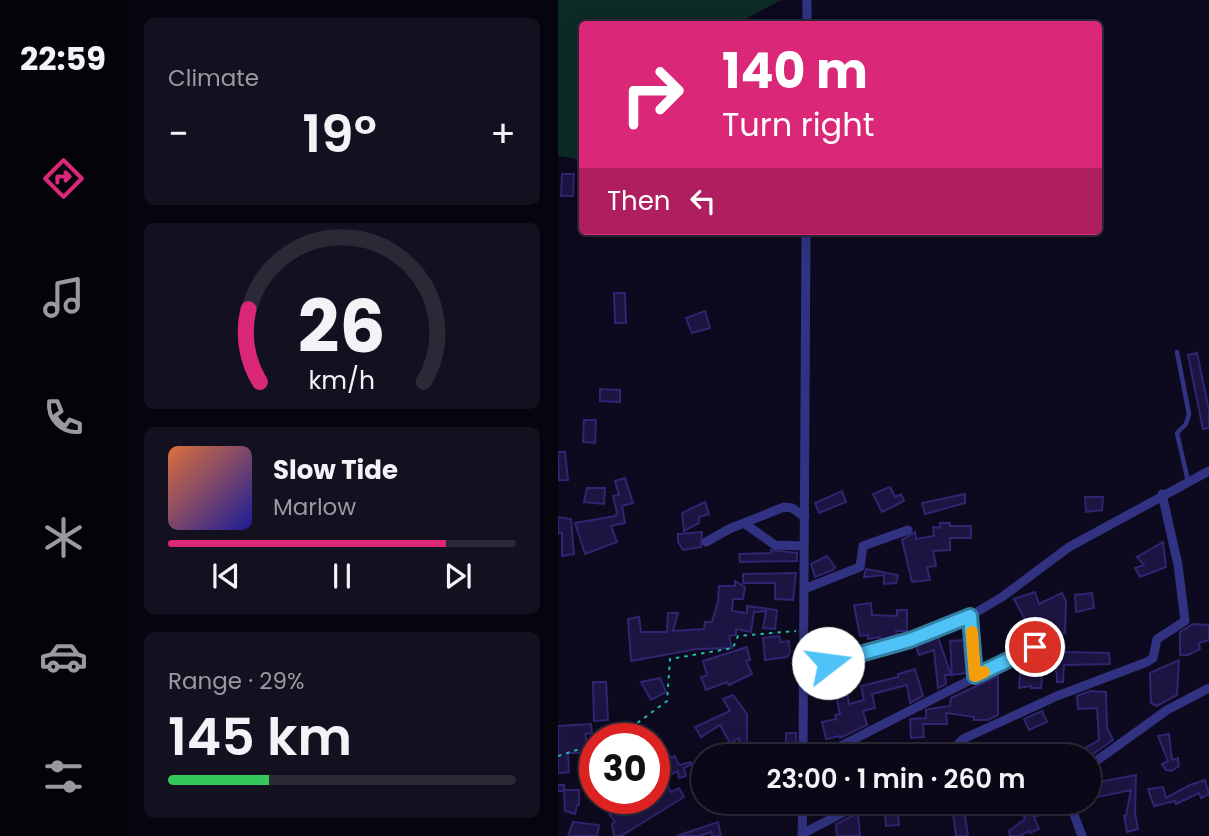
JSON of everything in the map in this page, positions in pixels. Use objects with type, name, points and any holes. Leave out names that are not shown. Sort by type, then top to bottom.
[{"type":"street","points":[[807,0],[807,21]]},
{"type":"street","points":[[804,744],[806,235]]},
{"type":"street","points":[[806,669],[910,640],[970,616],[1002,597],[1069,547],[1162,494],[1209,471]]},
{"type":"street","points":[[959,744],[1057,696],[1147,662],[1153,658],[1157,639],[1185,621],[1178,565],[1162,494]]},
{"type":"street","points":[[706,542],[784,507],[792,508],[805,517]]},
{"type":"street","points":[[745,524],[775,545],[804,546]]},
{"type":"street","points":[[804,589],[860,567],[863,546],[908,530]]},
{"type":"street","points":[[970,616],[975,676]]},
{"type":"street","points":[[844,744],[1035,647]]},
{"type":"street","points":[[1101,757],[1167,710],[1209,688]]},
{"type":"street","points":[[802,814],[802,835],[841,814]]},
{"type":"street","points":[[1074,814],[1082,836]]},
{"type":"lane","points":[[1176,352],[1189,414],[1186,424],[1177,433],[1188,481]]},
{"type":"path","points":[[637,723],[667,701],[670,659],[733,648],[738,636],[804,631]]},
{"type":"path","points":[[558,756],[579,749]]},
{"type":"green space","points":[[558,0],[781,0],[742,21],[579,21],[579,160],[558,156]]},
{"type":"building","points":[[562,174],[574,174],[573,196],[561,196]]},
{"type":"building","points":[[614,293],[625,293],[626,323],[615,323]]},
{"type":"building","points":[[705,311],[710,328],[692,333],[686,318]]},
{"type":"building","points":[[1197,353],[1209,410],[1209,428],[1203,429],[1188,355]]},
{"type":"building","points":[[600,389],[620,390],[620,402],[600,401]]},
{"type":"building","points":[[584,420],[596,420],[595,443],[583,442]]},
{"type":"building","points":[[558,452],[565,452],[568,480],[559,480]]},
{"type":"building","points":[[625,478],[633,503],[622,506],[625,523],[611,526],[617,542],[585,554],[575,523],[615,516],[617,513],[613,496],[619,495],[615,481]]},
{"type":"building","points":[[890,487],[895,497],[901,494],[904,501],[882,512],[873,494]]},
{"type":"building","points":[[587,488],[605,488],[604,504],[584,502]]},
{"type":"building","points":[[842,491],[846,502],[819,513],[815,503]]},
{"type":"building","points":[[965,494],[965,503],[925,514],[922,503]]},
{"type":"building","points":[[1085,497],[1103,497],[1102,510],[1086,512]]},
{"type":"building","points":[[705,502],[709,514],[699,517],[699,523],[684,531],[682,513]]},
{"type":"building","points":[[558,517],[571,519],[574,554],[562,556],[562,533],[558,533]]},
{"type":"building","points":[[940,523],[971,526],[971,538],[950,538],[950,550],[933,551],[936,566],[927,567],[930,580],[912,582],[902,540],[915,532],[916,539],[934,536],[933,527],[940,528]]},
{"type":"building","points":[[702,532],[701,547],[683,550],[678,542],[678,534]]},
{"type":"building","points":[[1163,542],[1166,567],[1140,577],[1135,568],[1144,565],[1137,557]]},
{"type":"building","points":[[771,550],[797,553],[797,561],[740,562],[739,554],[771,553]]},
{"type":"building","points":[[827,556],[835,567],[815,577],[811,564]]},
{"type":"building","points":[[866,569],[898,575],[896,583],[884,584],[884,575],[864,577]]},
{"type":"building","points":[[796,573],[793,600],[775,599],[775,583],[743,583],[743,574]]},
{"type":"building","points":[[735,581],[745,587],[743,599],[733,599],[732,611],[747,613],[747,606],[777,610],[775,629],[763,628],[766,611],[754,612],[751,632],[736,629],[736,635],[729,636],[732,648],[697,649],[631,661],[628,619],[639,617],[641,632],[667,632],[668,613],[678,613],[673,631],[704,629],[705,622],[712,622],[719,586],[735,586]]},
{"type":"building","points":[[1035,592],[1039,604],[1062,593],[1066,601],[1065,633],[1042,636],[1035,615],[1032,641],[1020,645],[1021,624],[1027,623],[1014,599]]},
{"type":"building","points":[[1092,593],[1094,608],[1076,612],[1075,595]]},
{"type":"building","points":[[871,603],[872,615],[897,616],[897,610],[907,610],[907,631],[896,631],[897,637],[881,642],[880,637],[868,639],[868,635],[860,636],[854,605]]},
{"type":"building","points":[[1193,624],[1209,625],[1209,640],[1199,643],[1200,649],[1188,655],[1180,655],[1180,632]]},
{"type":"building","points":[[779,636],[781,642],[789,641],[790,653],[787,657],[765,660],[763,638]]},
{"type":"building","points":[[938,637],[951,675],[945,675],[946,684],[938,688],[934,650],[919,655],[916,646]]},
{"type":"building","points":[[965,640],[968,673],[952,675],[950,641]]},
{"type":"building","points":[[1055,643],[1065,645],[1065,652],[1109,653],[1110,664],[1064,665],[1063,682],[1057,682]]},
{"type":"building","points":[[747,647],[750,660],[746,661],[752,674],[729,685],[727,682],[706,690],[701,677],[707,675],[703,661]]},
{"type":"building","points":[[1179,660],[1177,695],[1157,706],[1151,703],[1150,673]]},
{"type":"building","points":[[1021,663],[1043,665],[1041,688],[1019,688]]},
{"type":"building","points":[[915,669],[923,696],[910,703],[907,685],[872,694],[875,708],[863,711],[867,725],[840,738],[826,739],[822,722],[836,719],[835,715],[840,714],[836,695],[847,692],[849,704],[864,700],[861,686],[898,677],[898,674]]},
{"type":"building","points":[[998,676],[998,715],[988,720],[974,720],[974,717],[946,713],[947,724],[923,724],[924,737],[911,738],[910,719],[926,718],[926,710],[950,706],[951,698]]},
{"type":"building","points":[[660,678],[666,692],[651,700],[641,682]]},
{"type":"building","points":[[593,682],[606,682],[608,720],[594,721]]},
{"type":"building","points":[[1090,691],[1106,692],[1107,728],[1113,740],[1101,748],[1101,744],[1092,744],[1099,740],[1097,708],[1078,709],[1077,696]]},
{"type":"building","points":[[733,695],[747,714],[747,744],[740,744],[739,738],[730,743],[720,725],[701,737],[695,727],[730,711],[723,699]]},
{"type":"building","points":[[1042,711],[1047,722],[1029,730],[1024,719]]},
{"type":"building","points":[[579,725],[579,753],[568,753],[569,772],[558,773],[558,726]]},
{"type":"building","points":[[786,733],[796,733],[796,744],[786,744]]},
{"type":"building","points":[[1169,734],[1172,760],[1178,758],[1179,766],[1171,771],[1166,770],[1162,764],[1168,761],[1158,736]]},
{"type":"building","points":[[670,756],[675,756],[679,765],[691,762],[684,768],[686,776],[679,778],[678,771],[670,775]]},
{"type":"building","points":[[1136,775],[1135,813],[1138,829],[1127,832],[1124,816],[1131,790],[1101,796],[1101,782]]},
{"type":"building","points":[[1205,780],[1209,794],[1201,798],[1199,793],[1176,804],[1175,801],[1154,806],[1148,789],[1163,787],[1166,798]]},
{"type":"building","points":[[558,785],[564,785],[564,790],[579,790],[579,805],[575,814],[565,811],[564,791],[558,791]]},
{"type":"building","points":[[679,788],[684,797],[670,806],[670,790]]},
{"type":"building","points":[[609,814],[657,814],[621,836],[614,836],[612,824],[615,822]]},
{"type":"building","points":[[858,814],[860,836],[837,836],[836,824]]},
{"type":"building","points":[[885,814],[898,814],[899,825],[886,826]]},
{"type":"building","points":[[953,814],[970,814],[965,816],[968,836],[956,836]]},
{"type":"building","points":[[1023,814],[1043,814],[1034,817],[1039,829],[1020,836],[1010,836],[1009,831],[1025,819]]},
{"type":"building","points":[[573,822],[599,825],[597,836],[568,836]]},
{"type":"building","points":[[718,822],[721,836],[712,836],[711,832],[699,836],[677,836]]},
{"type":"slow traffic","points":[[972,632],[975,676],[984,672]]},
{"type":"route","points":[[828,663],[910,640],[970,616],[975,676],[1035,647]]}]
